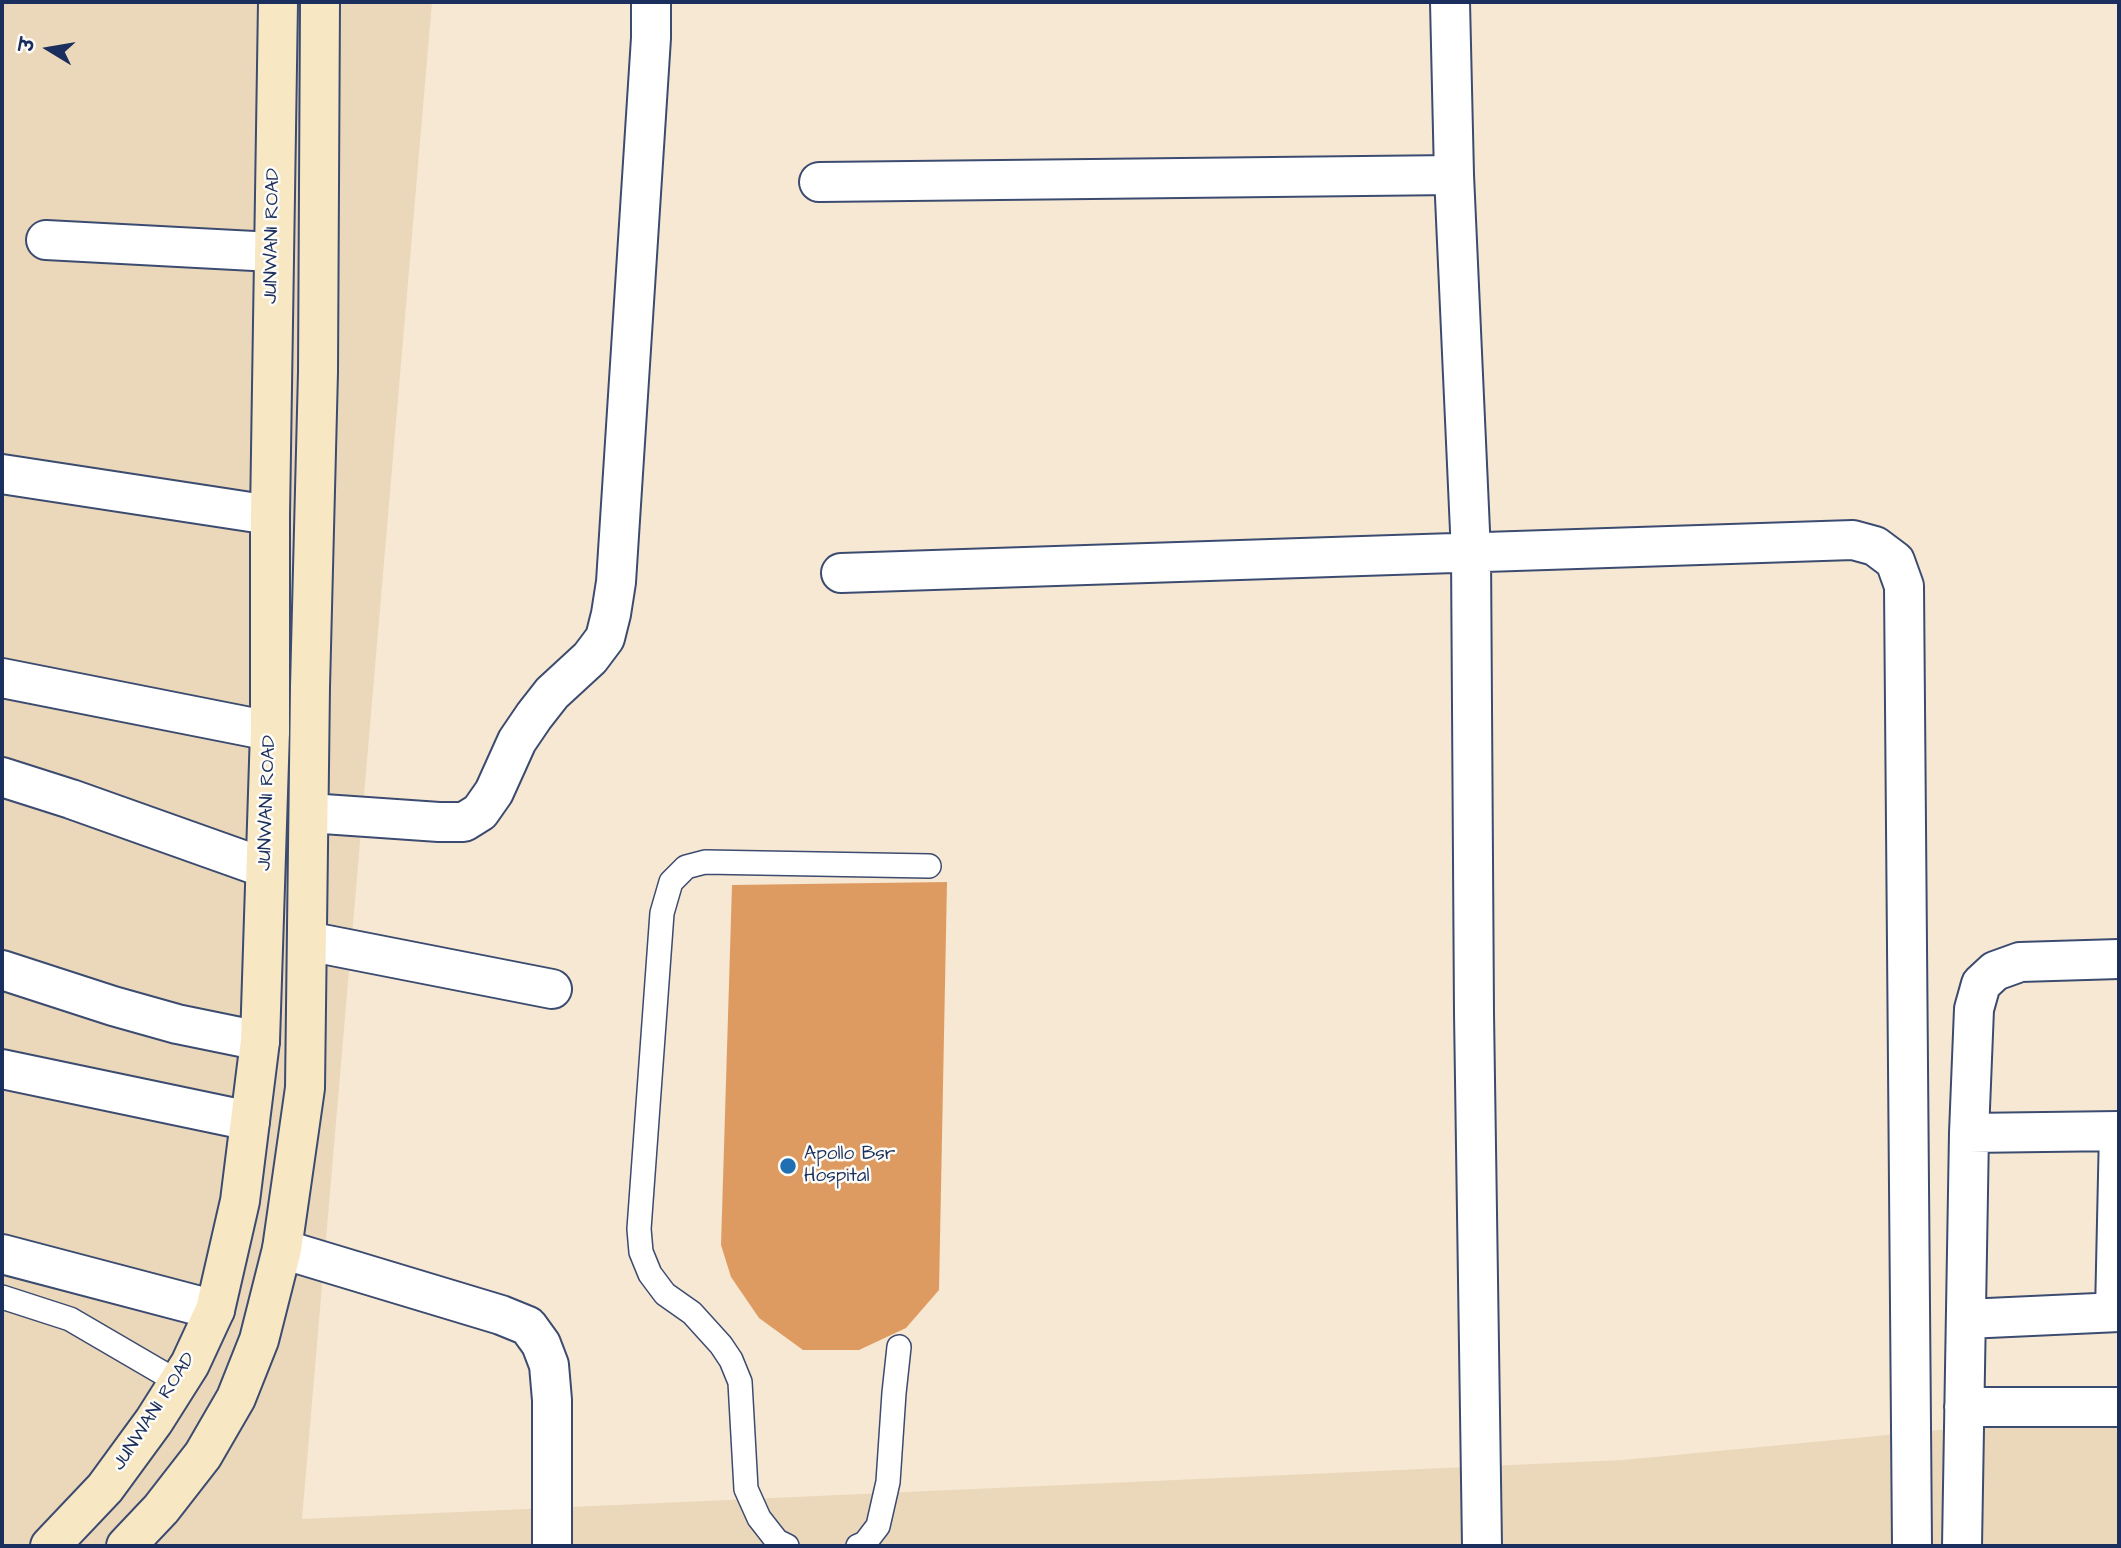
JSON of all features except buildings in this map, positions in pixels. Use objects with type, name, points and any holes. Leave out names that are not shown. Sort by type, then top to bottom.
[{"type":"main road","name":"JUNWANI ROAD","points":[[50,1546],[104,1488],[154,1421],[190,1364],[215,1310],[240,1201],[260,1041],[270,731],[270,515],[278,2]]},
{"type":"main road","name":"JUNWANI ROAD","points":[[126,1546],[161,1509],[203,1455],[236,1398],[259,1340],[282,1249],[305,1088],[318,372],[320,2]]},
{"type":"street","points":[[309,813],[464,822],[480,812],[494,792],[517,741],[534,716],[552,693],[590,658],[605,638],[616,582],[651,38],[651,2]]},
{"type":"street","points":[[1450,2],[1454,175],[1471,553],[1482,1546]]},
{"type":"street","points":[[819,182],[1454,175]]},
{"type":"street","points":[[46,240],[273,252]]},
{"type":"street","points":[[2,474],[270,515]]},
{"type":"street","points":[[841,573],[1853,540],[1875,546],[1895,561],[1904,586],[1912,1546]]},
{"type":"street","points":[[2,678],[270,731]]},
{"type":"street","points":[[2,777],[265,868]]},
{"type":"street","points":[[307,941],[551,989]]},
{"type":"street","points":[[1962,1546],[1969,1133],[1974,1009],[1981,985],[1995,971],[2020,962],[2119,960]]},
{"type":"street","points":[[2,970],[177,1024],[260,1041]]},
{"type":"street","points":[[2,1069],[250,1121]]},
{"type":"street","points":[[1966,1319],[2117,1312],[2119,1131],[1969,1133]]},
{"type":"street","points":[[282,1249],[501,1315],[528,1326],[541,1344],[549,1365],[552,1399],[552,1546]]},
{"type":"street","points":[[2,1254],[215,1310]]},
{"type":"street","points":[[1964,1407],[2119,1407]]},
{"type":"lane","points":[[787,1546],[778,1541],[759,1518],[746,1489],[740,1382],[731,1360],[692,1314],[665,1294],[650,1274],[641,1252],[639,1229],[662,913],[671,882],[686,867],[705,862],[929,866]]},
{"type":"lane","points":[[2,1297],[70,1319],[178,1382]]},
{"type":"lane","points":[[858,1546],[865,1543],[878,1526],[888,1482],[900,1348]]},
{"type":"shaded area","points":[[2,2],[432,2],[302,1519],[1623,1460],[2119,1413],[2119,1546],[2,1546]]},
{"type":"place","name":"Apollo Bsr Hospital","points":[[788,1166]]}]
